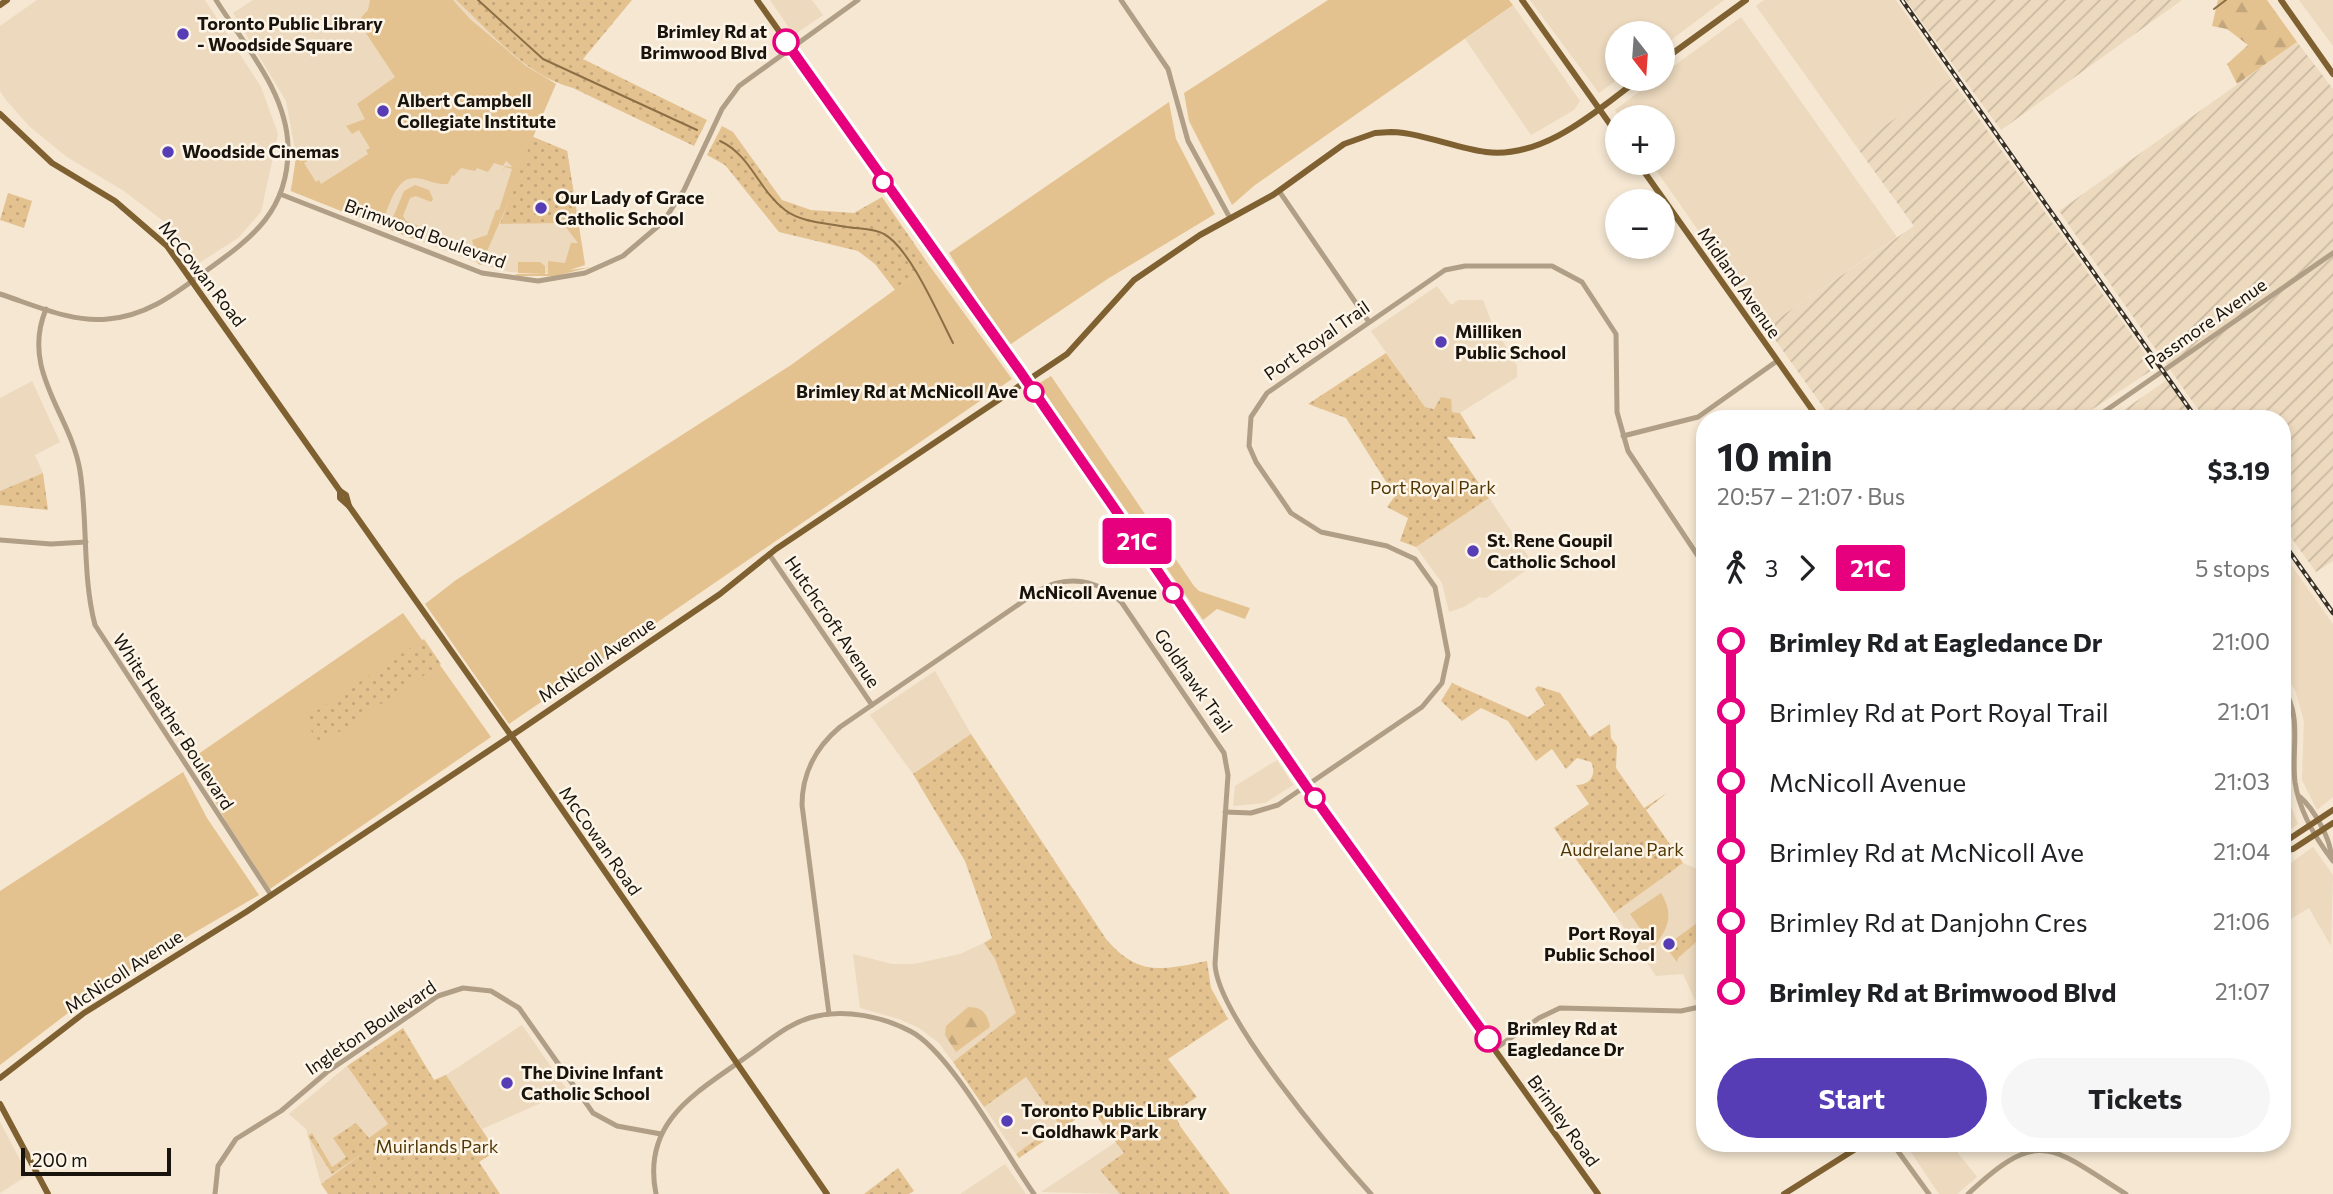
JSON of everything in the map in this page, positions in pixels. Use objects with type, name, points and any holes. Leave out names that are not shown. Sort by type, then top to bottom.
[{"type":"main road","points":[[0,5],[8,0]]},
{"type":"main road","name":"Brimley Road","points":[[757,0],[1027,381],[1306,786],[1598,1194]]},
{"type":"main road","points":[[1522,0],[1605,117]]},
{"type":"main road","points":[[1675,51],[1745,0]]},
{"type":"main road","points":[[2281,0],[2333,74]]},
{"type":"main road","name":"McNicoll Avenue","points":[[0,1078],[84,1013],[271,895],[511,736],[720,594],[769,554],[1027,381],[1074,348],[1134,280],[1199,235],[1279,191],[1335,150],[1376,133],[1398,132],[1487,152],[1516,152],[1550,139],[1623,91]]},
{"type":"main road","name":"McCowan Road","points":[[0,114],[52,163],[115,201],[146,226],[194,280],[340,492],[340,498],[349,506],[511,736],[735,1065],[827,1194]]},
{"type":"main road","name":"Midland Avenue","points":[[1645,175],[1812,410]]},
{"type":"main road","points":[[2291,838],[2333,810]]},
{"type":"main road","points":[[2291,849],[2333,823]]},
{"type":"main road","points":[[0,1104],[48,1194]]},
{"type":"main road","points":[[1784,1194],[1846,1152]]},
{"type":"street","points":[[0,294],[87,319],[130,317],[155,306],[249,240],[270,213],[280,194],[288,148],[281,110],[264,75],[216,0]]},
{"type":"street","name":"Brimwood Boulevard","points":[[280,194],[482,273],[538,281],[585,273],[623,256],[663,222],[684,190],[730,98],[751,75],[858,0]]},
{"type":"street","points":[[1121,0],[1168,69],[1188,141],[1230,218]]},
{"type":"street","points":[[1279,191],[1369,321]]},
{"type":"street","name":"Passmore Avenue","points":[[2107,410],[2333,253]]},
{"type":"street","name":"Port Royal Trail","points":[[1225,812],[1264,811],[1306,786],[1422,707],[1441,686],[1448,661],[1448,648],[1435,587],[1421,565],[1398,549],[1321,532],[1303,523],[1291,513],[1256,462],[1250,446],[1251,417],[1268,393],[1369,321],[1454,267],[1552,266],[1564,270],[1588,289],[1616,334],[1619,349],[1616,397],[1623,436],[1643,477],[1696,553]]},
{"type":"street","name":"White Heather Boulevard","points":[[46,309],[40,329],[40,368],[76,453],[80,470],[89,600],[95,625],[271,895]]},
{"type":"street","points":[[1708,410],[1777,362]]},
{"type":"street","points":[[1623,436],[1696,418]]},
{"type":"street","points":[[0,540],[51,544],[86,542]]},
{"type":"street","name":"Hutchcroft Avenue","points":[[769,554],[872,705]]},
{"type":"street","name":"Goldhawk Trail","points":[[829,1014],[802,796],[805,778],[819,748],[839,727],[1041,589],[1064,581],[1089,582],[1106,589],[1122,603],[1218,740],[1227,768],[1215,964],[1219,990],[1321,1139],[1371,1194]]},
{"type":"street","points":[[2291,704],[2294,710],[2294,765],[2300,796],[2307,803],[2332,859]]},
{"type":"street","name":"Ingleton Boulevard","points":[[215,1194],[218,1166],[236,1139],[281,1111],[327,1072],[438,996],[463,988],[491,992],[519,1008],[593,1113],[617,1126],[661,1134]]},
{"type":"street","points":[[1495,1049],[1539,1018],[1560,1008],[1681,1012],[1696,1008]]},
{"type":"street","points":[[656,1194],[654,1166],[661,1134],[688,1098],[795,1024],[829,1014],[854,1015],[891,1023],[910,1031],[930,1045],[1034,1194]]},
{"type":"street","points":[[1899,1152],[1929,1194]]},
{"type":"street","points":[[1968,1194],[2013,1156],[2030,1152]]},
{"type":"street","points":[[2050,1152],[2061,1154],[2126,1194]]},
{"type":"shaded area","points":[[37,0],[205,0],[261,87],[278,134],[261,212],[238,238],[199,263],[166,223],[124,191],[67,157],[29,126],[6,100],[0,91],[0,26]]},
{"type":"shaded area","name":"Albert Campbell Collegiate Institute","points":[[253,0],[456,0],[523,62],[556,84],[533,137],[567,151],[585,263],[548,273],[509,272],[483,265],[290,191],[297,160],[286,101],[233,13]]},
{"type":"shaded area","points":[[770,0],[812,0],[823,15],[794,35]]},
{"type":"shaded area","points":[[1530,0],[1724,0],[1675,37],[1675,21],[1605,21],[1605,89],[1599,93]]},
{"type":"shaded area","points":[[1764,0],[1896,0],[1951,79],[1856,146],[1756,6]]},
{"type":"shaded area","points":[[1906,0],[2182,0],[2001,130]]},
{"type":"shaded area","points":[[2299,0],[2333,0],[2333,46]]},
{"type":"shaded area","points":[[1513,5],[1580,101],[1574,110],[1531,135],[1465,39]]},
{"type":"shaded area","points":[[1741,17],[1897,237],[1766,327],[1675,197],[1675,189],[1669,189],[1659,175],[1675,175],[1675,105],[1622,105],[1640,91],[1675,91],[1675,65]]},
{"type":"shaded area","points":[[2297,42],[2333,89],[2333,561],[2316,572],[2291,537],[2291,410],[2198,410],[2059,211]]},
{"type":"shaded area","points":[[1951,79],[2155,368],[2091,410],[1825,410],[1766,327],[1914,226],[1856,146]]},
{"type":"shaded area","name":"Milliken Public School","points":[[1437,286],[1451,305],[1459,300],[1483,300],[1491,321],[1517,366],[1517,377],[1460,413],[1425,407],[1371,331]]},
{"type":"shaded area","points":[[2167,380],[2188,410],[2124,410]]},
{"type":"shaded area","points":[[32,381],[60,442],[35,455],[43,473],[0,491],[0,398]]},
{"type":"shaded area","name":"St. Rene Goupil Catholic School","points":[[1489,498],[1534,565],[1486,598],[1479,597],[1464,607],[1449,612],[1442,583],[1416,547]]},
{"type":"shaded area","points":[[2291,565],[2333,624],[2333,797],[2317,810],[2302,780],[2304,721],[2291,684]]},
{"type":"shaded area","points":[[935,671],[971,734],[913,774],[870,715]]},
{"type":"shaded area","points":[[1277,760],[1293,785],[1265,803],[1233,806],[1235,786]]},
{"type":"shaded area","points":[[2291,806],[2298,824],[2291,829]]},
{"type":"shaded area","points":[[2313,847],[2333,875],[2331,946],[2309,908],[2291,919],[2291,863]]},
{"type":"shaded area","name":"Port Royal Public School","points":[[1683,863],[1696,869],[1696,1000],[1683,974],[1656,976],[1614,913]]},
{"type":"shaded area","points":[[984,943],[995,959],[1017,1013],[953,1062],[939,1043],[919,1028],[899,1019],[860,1008],[853,954],[892,964],[914,964],[960,954]]},
{"type":"shaded area","name":"The Divine Infant Catholic School","points":[[522,1025],[568,1091],[482,1129],[446,1075]]},
{"type":"shaded area","points":[[347,1066],[394,1132],[321,1184],[306,1129],[289,1114]]},
{"type":"shaded area","points":[[1026,1077],[1058,1123],[1016,1154],[984,1107]]},
{"type":"shaded area","points":[[0,1122],[28,1175],[0,1193]]},
{"type":"shaded area","points":[[1116,1142],[1124,1153],[1100,1170],[1120,1194],[1041,1192]]},
{"type":"shaded area","points":[[1911,1152],[1958,1152],[1977,1177],[1957,1194],[1939,1194]]},
{"type":"shaded area","points":[[1005,1164],[1026,1194],[960,1194]]},
{"type":"green space","points":[[370,0],[453,0],[470,19],[526,66],[556,84],[533,137],[567,151],[585,265],[570,270],[591,267],[556,276],[517,276],[515,274],[543,274],[518,273],[518,262],[540,262],[545,266],[545,274],[548,274],[548,261],[565,263],[571,243],[578,243],[565,226],[569,222],[512,194],[481,265],[478,264],[472,240],[487,235],[496,210],[499,210],[512,169],[505,167],[502,172],[505,166],[513,167],[506,161],[503,166],[494,163],[488,172],[477,168],[475,171],[461,168],[452,175],[448,184],[408,179],[393,196],[381,227],[291,191],[297,150],[310,149],[314,157],[304,163],[316,182],[319,180],[321,184],[368,154],[366,150],[370,148],[359,130],[352,134],[346,126],[365,119],[357,104],[395,77],[358,21],[368,10]]},
{"type":"green space","points":[[456,0],[632,0],[583,59],[707,120],[694,146],[540,74],[510,52]]},
{"type":"green space","points":[[1328,0],[1509,0],[1513,5],[1255,185],[1232,205],[1189,121],[1184,93]]},
{"type":"green space","points":[[2218,0],[2267,0],[2297,42],[2237,84],[2227,64],[2248,45],[2227,29],[2212,26]]},
{"type":"green space","points":[[1169,102],[1176,139],[1215,214],[1109,278],[1008,346],[949,253]]},
{"type":"green space","points":[[722,126],[733,132],[782,200],[811,210],[854,213],[882,197],[929,265],[895,290],[875,264],[858,251],[779,232],[725,165],[707,155]]},
{"type":"green space","points":[[533,137],[567,151],[578,221],[565,226],[560,223],[500,224]]},
{"type":"green space","points":[[415,185],[429,190],[433,199],[431,202],[416,196],[410,198],[403,216],[406,221],[421,227],[416,240],[388,229],[404,191]]},
{"type":"green space","points":[[8,193],[32,201],[24,228],[0,220]]},
{"type":"green space","points":[[929,265],[1012,379],[509,724],[425,604],[456,580],[791,365]]},
{"type":"green space","name":"Port Royal Park","points":[[1386,353],[1425,407],[1434,409],[1441,397],[1451,399],[1452,412],[1460,413],[1476,439],[1447,437],[1489,498],[1416,547],[1400,541],[1408,518],[1387,507],[1395,496],[1346,418],[1308,404]]},
{"type":"green space","points":[[1051,376],[1194,586],[1199,591],[1250,608],[1245,619],[1217,609],[1203,620],[1038,384]]},
{"type":"green space","points":[[43,473],[48,510],[0,505],[0,491]]},
{"type":"green space","points":[[403,613],[491,737],[270,889],[227,823],[191,759]]},
{"type":"green space","points":[[424,639],[441,664],[321,744],[303,720]]},
{"type":"green space","name":"Audrelane Park","points":[[1452,683],[1528,717],[1545,705],[1535,689],[1538,686],[1560,693],[1590,737],[1610,724],[1611,738],[1617,746],[1616,768],[1644,808],[1667,793],[1646,810],[1683,863],[1614,913],[1554,828],[1589,804],[1576,785],[1585,783],[1593,775],[1591,762],[1577,758],[1566,769],[1552,749],[1536,761],[1508,721],[1481,708],[1462,721],[1441,701]]},
{"type":"green space","points":[[971,734],[1106,939],[1118,951],[1129,960],[1152,968],[1207,961],[1211,988],[1228,1019],[1168,1059],[1197,1097],[1174,1112],[1180,1126],[1230,1194],[1120,1194],[1100,1170],[1124,1153],[1091,1109],[1019,1158],[1016,1154],[1058,1123],[1026,1077],[984,1107],[953,1062],[1016,1013],[995,959],[984,943],[992,938],[965,861],[913,774]]},
{"type":"green space","points":[[183,772],[207,818],[259,895],[106,984],[0,1065],[0,891]]},
{"type":"green space","points":[[1661,893],[1667,908],[1668,921],[1663,934],[1653,947],[1630,914]]},
{"type":"green space","points":[[1696,924],[1696,942],[1677,962],[1668,950],[1671,942]]},
{"type":"green space","points":[[968,1007],[983,1012],[990,1027],[956,1052],[945,1035],[946,1026]]},
{"type":"green space","name":"Muirlands Park","points":[[403,1028],[434,1080],[446,1075],[496,1151],[479,1162],[500,1194],[328,1194],[321,1184],[365,1152],[332,1174],[308,1136],[312,1133],[332,1167],[346,1157],[333,1138],[356,1123],[369,1138],[388,1124],[347,1066]]},
{"type":"green space","points":[[898,1168],[914,1191],[909,1194],[864,1194]]},
{"type":"waterway","points":[[478,0],[543,59],[697,130]]},
{"type":"waterway","points":[[2214,9],[2226,0]]},
{"type":"waterway","points":[[720,141],[740,155],[768,193],[785,210],[799,218],[815,222],[876,231],[894,242],[914,268],[953,343]]},
{"type":"railway","points":[[1902,0],[2190,410]]},
{"type":"railway","points":[[2291,554],[2333,613]]},
{"type":"bus line","name":"21C","points":[[786,42],[920,235],[1019,370],[1306,786],[1488,1039]]},
{"type":"place","name":"Toronto Public Library - Woodside Square","points":[[183,34]]},
{"type":"place","name":"Brimley Rd at Brimwood Blvd","points":[[786,42]]},
{"type":"place","name":"Albert Campbell Collegiate Institute","points":[[383,111]]},
{"type":"place","name":"Woodside Cinemas","points":[[168,152]]},
{"type":"place","name":"Our Lady of Grace Catholic School","points":[[541,208]]},
{"type":"place","name":"Milliken Public School","points":[[1441,342]]},
{"type":"place","name":"Brimley Rd at McNicoll Ave","points":[[1034,392]]},
{"type":"place","name":"St. Rene Goupil Catholic School","points":[[1473,551]]},
{"type":"place","name":"McNicoll Avenue","points":[[1173,593]]},
{"type":"place","name":"Port Royal Public School","points":[[1669,944]]},
{"type":"place","name":"Brimley Rd at Eagledance Dr","points":[[1488,1039]]},
{"type":"place","name":"The Divine Infant Catholic School","points":[[507,1083]]},
{"type":"place","name":"Toronto Public Library - Goldhawk Park","points":[[1007,1121]]}]
